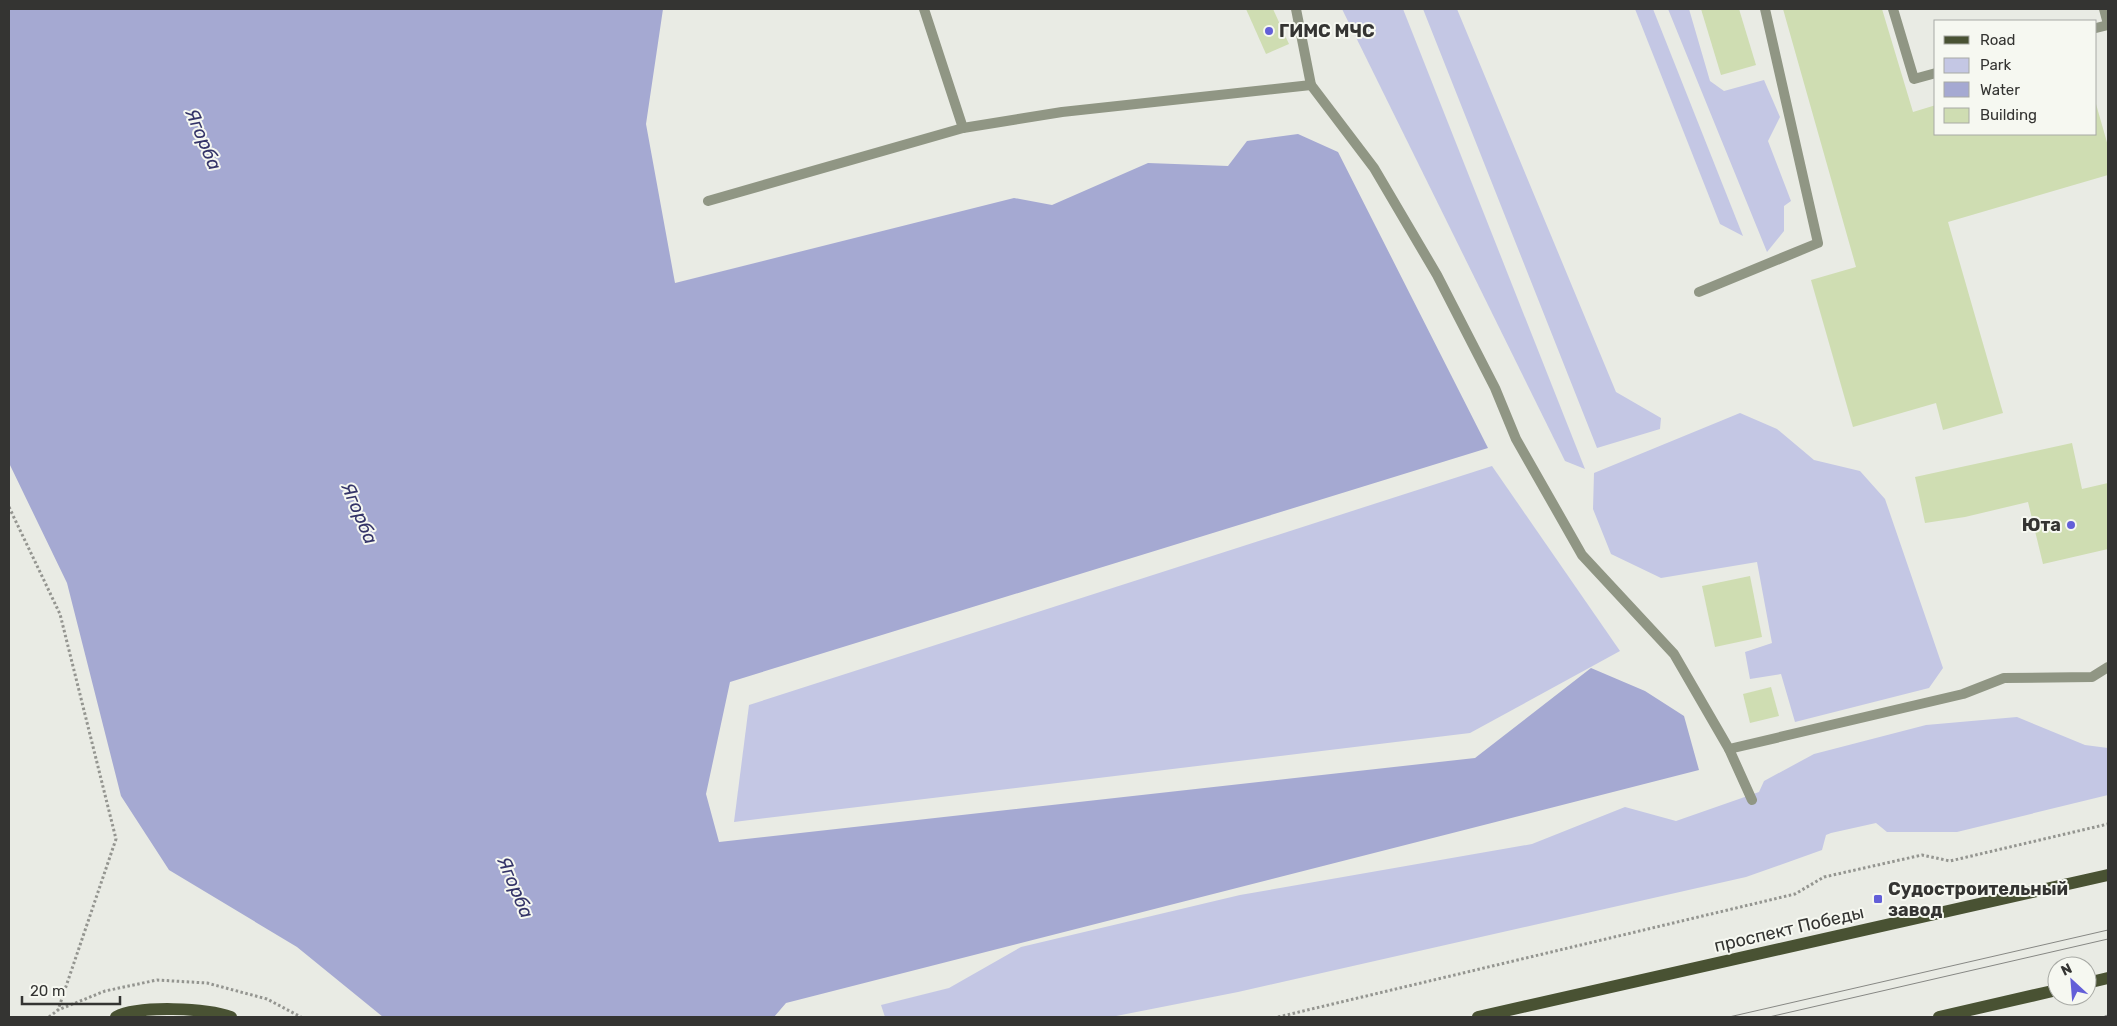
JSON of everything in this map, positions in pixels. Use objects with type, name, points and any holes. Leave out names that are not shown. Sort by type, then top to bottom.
[{"type":"main road","name":"проспект Победы","points":[[1478,1017],[2108,875]]},
{"type":"main road","points":[[1939,1017],[2047,992]]},
{"type":"main road","points":[[116,1017],[168,1008],[222,1014],[231,1017]]},
{"type":"lane","points":[[924,9],[963,128]]},
{"type":"lane","points":[[1296,9],[1311,85],[1374,168],[1437,275],[1495,388],[1516,439],[1582,555],[1674,654],[1729,749],[1752,800]]},
{"type":"lane","points":[[1699,292],[1818,243],[1765,9]]},
{"type":"lane","points":[[1893,9],[1914,79],[1934,74]]},
{"type":"lane","points":[[2104,9],[2108,24]]},
{"type":"lane","points":[[708,201],[963,128],[1062,112],[1311,85]]},
{"type":"lane","points":[[1729,749],[1963,694],[2004,678],[2092,677],[2108,667]]},
{"type":"path","points":[[9,507],[60,614],[116,840],[58,1010]]},
{"type":"path","points":[[1278,1017],[1796,894],[1824,877],[1922,855],[1950,861],[2108,824]]},
{"type":"green space","points":[[1342,9],[1403,9],[1585,469],[1565,461]]},
{"type":"green space","points":[[1423,9],[1457,9],[1616,392],[1661,418],[1660,429],[1597,448]]},
{"type":"green space","points":[[1635,9],[1653,9],[1743,236],[1720,224]]},
{"type":"green space","points":[[1668,9],[1689,9],[1710,81],[1724,91],[1764,80],[1780,117],[1768,141],[1791,201],[1784,206],[1784,231],[1767,252]]},
{"type":"green space","points":[[1740,413],[1777,429],[1814,460],[1860,471],[1885,499],[1943,668],[1929,688],[1795,722],[1781,674],[1750,679],[1745,652],[1772,643],[1757,562],[1661,578],[1611,554],[1593,509],[1594,473]]},
{"type":"green space","points":[[1492,466],[1620,651],[1470,733],[734,822],[749,705]]},
{"type":"green space","points":[[2017,717],[2085,745],[2108,748],[2108,795],[1957,832],[1887,832],[1876,823],[1831,833],[1826,835],[1822,850],[1746,877],[1238,992],[1111,1017],[885,1017],[881,1005],[949,988],[1021,947],[1240,895],[1532,844],[1625,807],[1676,821],[1759,792],[1764,781],[1814,754],[1926,725]]},
{"type":"water","name":"Ягорба","points":[[9,9],[663,9],[646,124],[675,283],[1014,198],[1052,205],[1148,163],[1228,166],[1247,141],[1298,134],[1338,152],[1488,448],[730,682],[706,794],[719,842],[1475,758],[1591,668],[1645,691],[1684,716],[1699,770],[786,1003],[774,1017],[383,1017],[297,947],[169,870],[121,796],[67,583],[9,463]]},
{"type":"building","name":"ГИМС МЧС","points":[[1246,9],[1273,9],[1289,44],[1266,54]]},
{"type":"building","points":[[1701,9],[1739,9],[1756,65],[1721,75]]},
{"type":"building","points":[[1783,9],[1882,9],[1913,112],[1934,106],[1934,135],[2097,135],[2097,108],[2108,146],[2108,175],[1948,222],[2003,413],[1943,430],[1936,403],[1853,427],[1811,280],[1856,267]]},
{"type":"building","points":[[2072,443],[2082,489],[2108,483],[2108,549],[2043,564],[2028,502],[1965,517],[1925,523],[1915,477]]},
{"type":"building","points":[[1750,576],[1762,637],[1715,647],[1702,586]]},
{"type":"building","points":[[1771,687],[1779,716],[1750,723],[1743,694]]},
{"type":"tram line","points":[[1729,1017],[2108,930]]},
{"type":"tram line","points":[[1769,1017],[2108,939]]},
{"type":"place","name":"ГИМС МЧС","points":[[1269,31]]},
{"type":"place","name":"Юта","points":[[2071,525]]},
{"type":"place","name":"Судостроительный завод","points":[[1878,899]]}]
